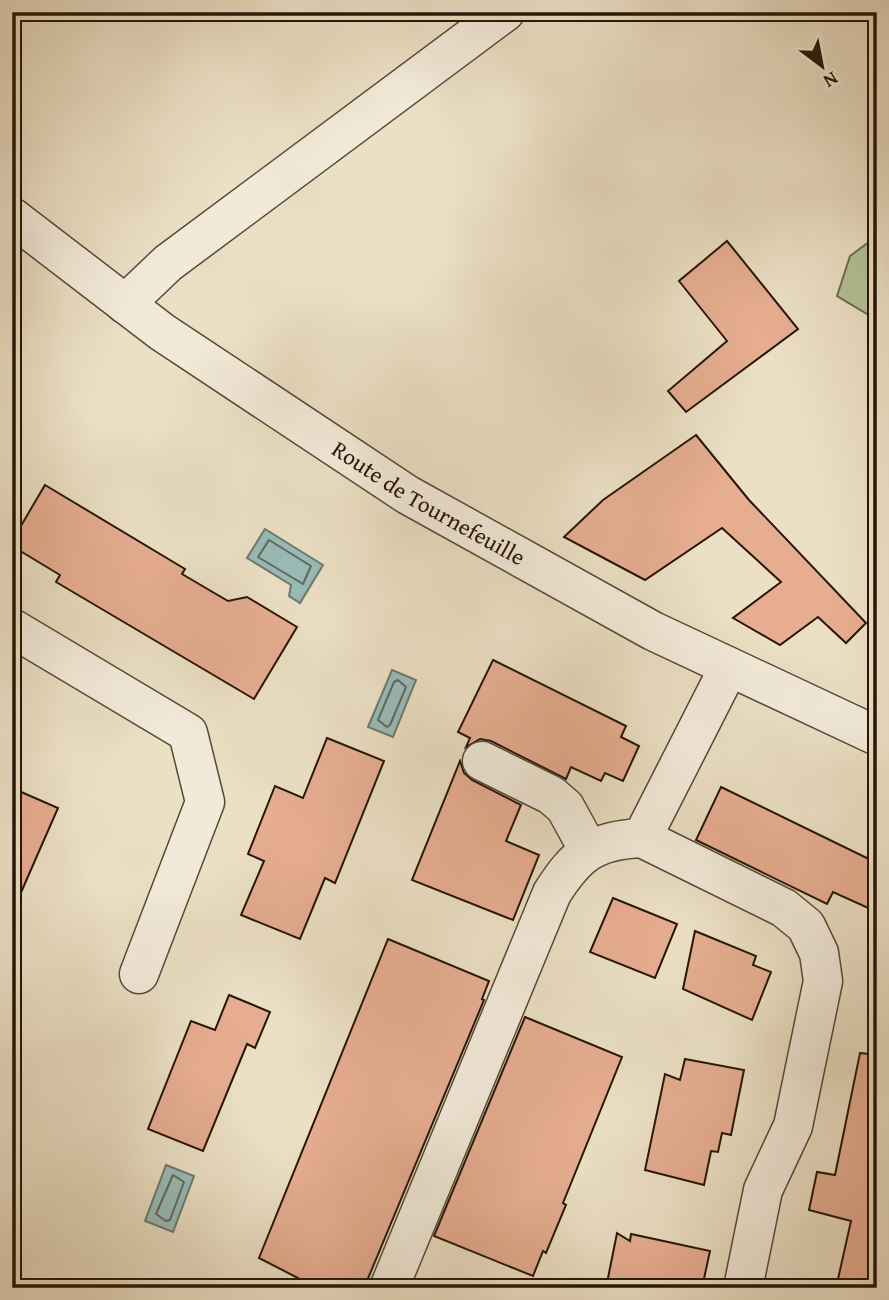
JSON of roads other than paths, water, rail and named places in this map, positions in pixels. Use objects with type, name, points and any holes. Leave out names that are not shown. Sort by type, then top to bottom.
[{"type":"street","points":[[125,304],[168,263],[505,12]]},
{"type":"street","name":"Route de Tournefeuille","points":[[12,217],[125,304],[270,407],[408,495],[653,631],[877,736]]},
{"type":"street","points":[[12,628],[188,733],[205,802],[139,974]]},
{"type":"street","points":[[642,838],[729,667]]},
{"type":"street","points":[[482,761],[551,795],[565,807],[589,849]]},
{"type":"street","points":[[389,1288],[552,893],[568,868],[589,849],[616,839],[642,838],[784,908],[806,926],[819,953],[823,981],[793,1126],[764,1190],[743,1288]]},
{"type":"water","points":[[265,529],[323,565],[300,603],[289,596],[291,585],[247,558]]},
{"type":"water","points":[[392,670],[416,680],[393,737],[368,727]]},
{"type":"water","points":[[166,1165],[194,1176],[173,1232],[145,1221]]}]
